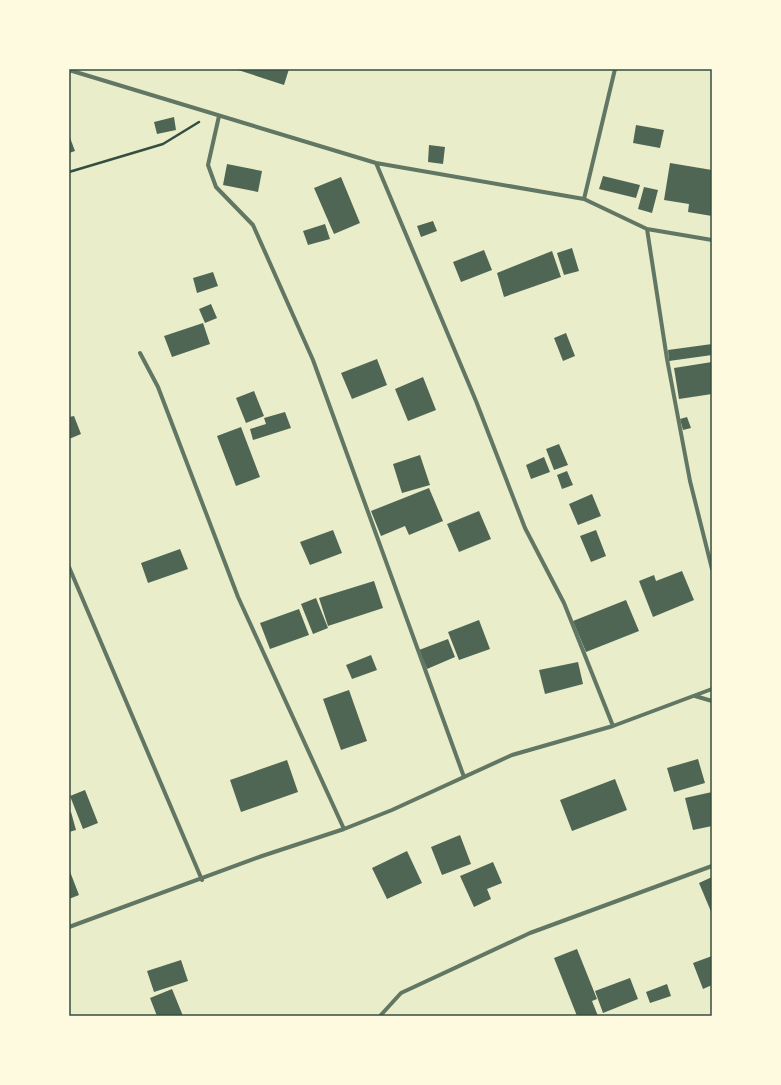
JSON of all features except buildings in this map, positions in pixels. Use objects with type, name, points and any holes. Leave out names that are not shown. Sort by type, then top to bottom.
[{"type":"street","points":[[584,199],[615,69]]},
{"type":"street","points":[[69,70],[376,163],[584,199],[648,229],[712,240]]},
{"type":"street","points":[[219,116],[208,165],[213,180],[216,187],[253,225],[313,360],[464,776]]},
{"type":"street","points":[[376,163],[476,401],[525,528],[564,603],[613,726]]},
{"type":"street","points":[[648,229],[667,359],[690,481],[712,570]]},
{"type":"street","points":[[140,353],[158,388],[238,597],[344,828]]},
{"type":"street","points":[[69,567],[202,880]]},
{"type":"street","points":[[69,927],[392,810],[512,755],[613,726],[712,689]]},
{"type":"street","points":[[694,696],[712,701]]},
{"type":"street","points":[[380,1016],[401,993],[530,933],[712,866]]},
{"type":"path","points":[[69,172],[163,144],[212,114]]}]
